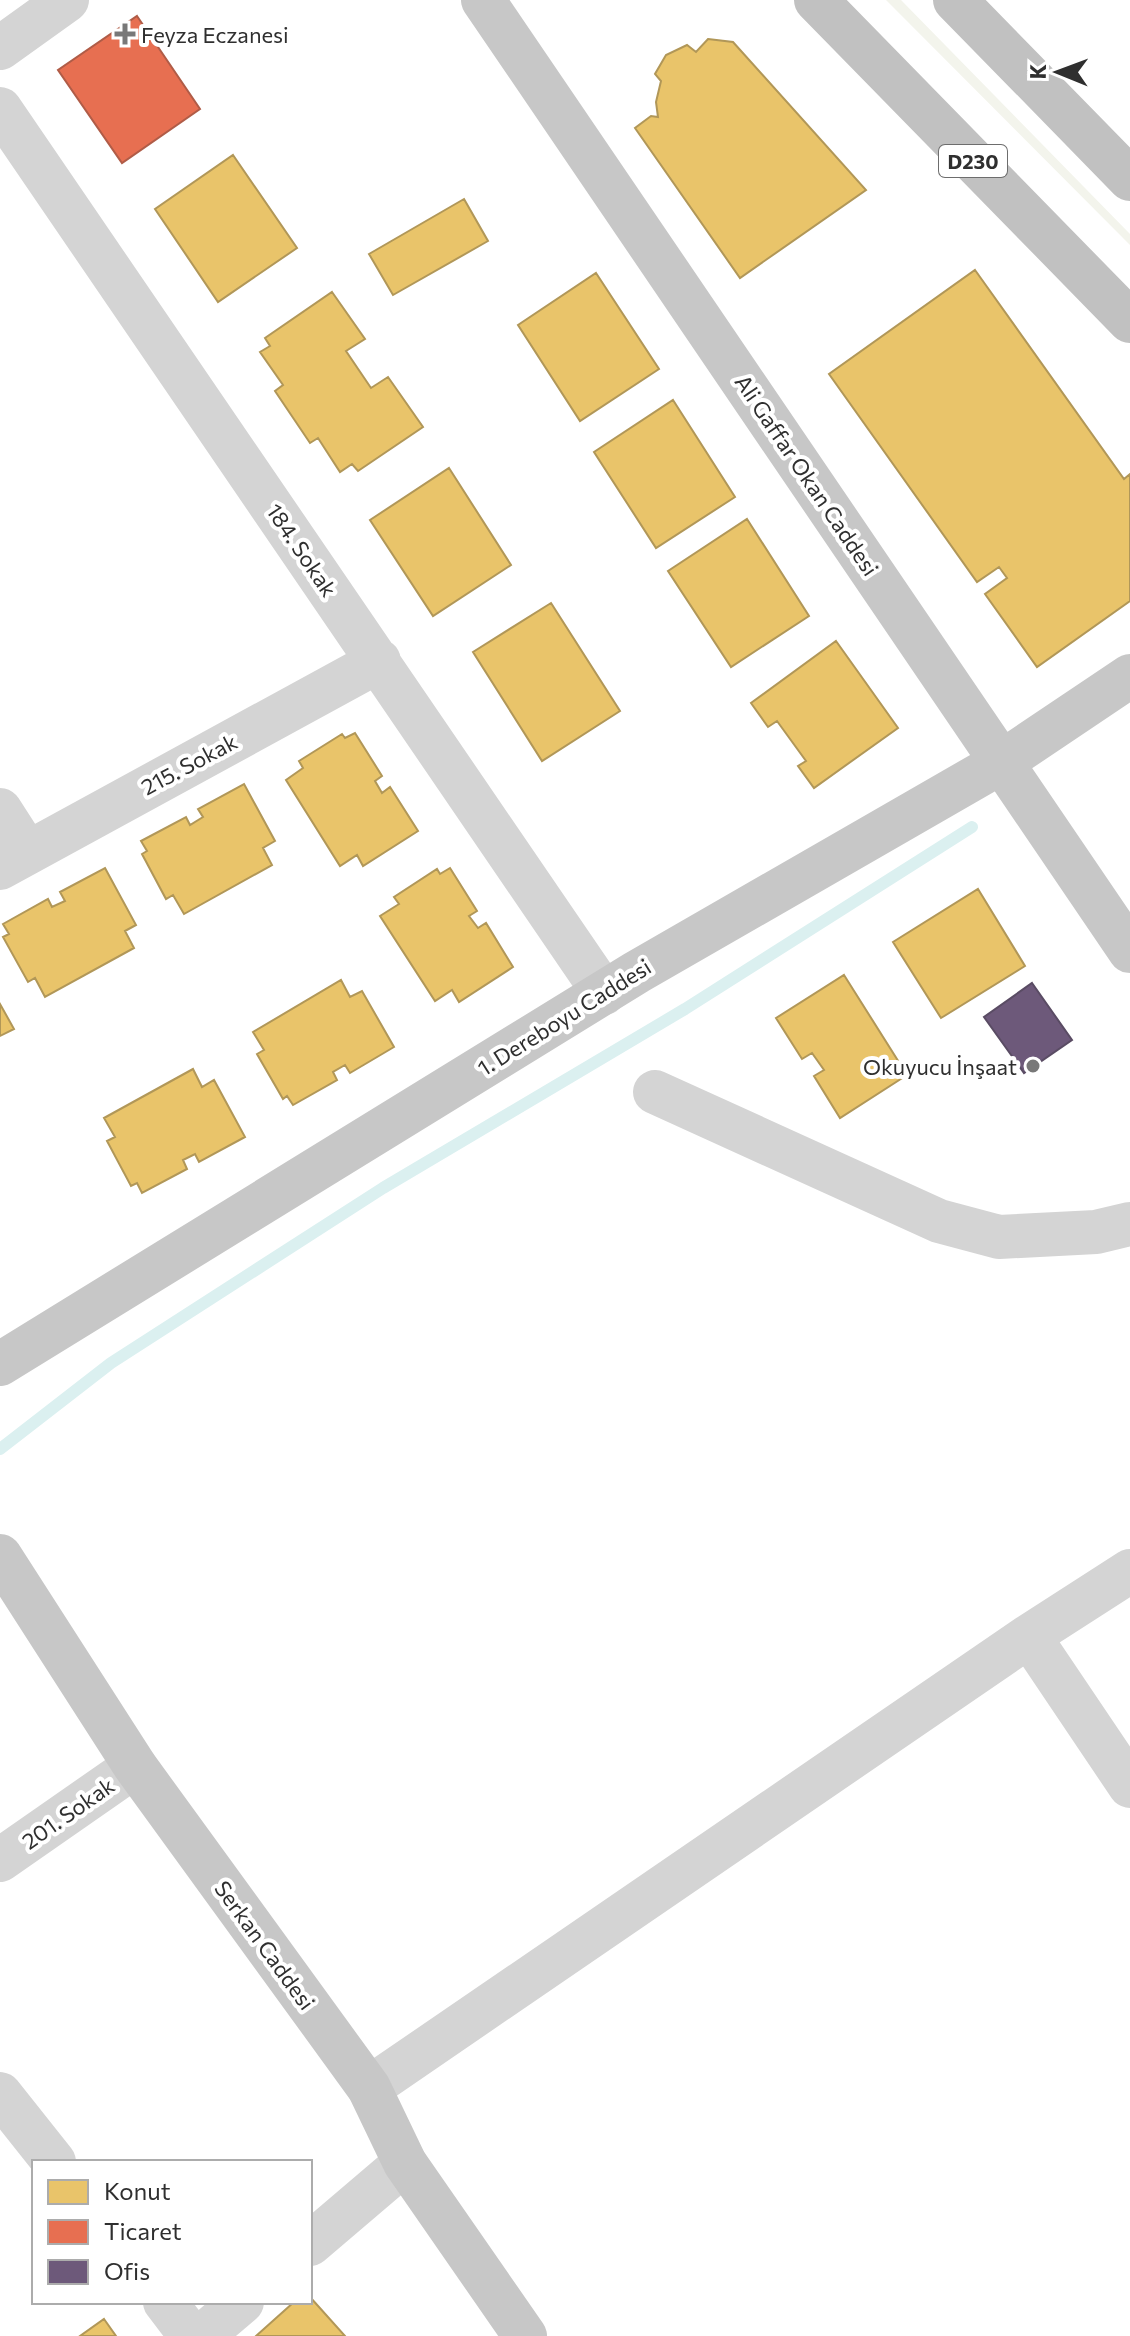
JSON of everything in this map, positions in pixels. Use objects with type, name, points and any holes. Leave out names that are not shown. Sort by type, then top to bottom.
[{"type":"highway","name":"D230","points":[[816,0],[1130,321]]},
{"type":"highway","points":[[955,0],[1130,179]]},
{"type":"main road","name":"Ali Gaffar Okan Caddesi","points":[[483,0],[1130,951]]},
{"type":"main road","name":"1. Dereboyu Caddesi","points":[[0,1364],[604,993],[1002,762],[1130,676]]},
{"type":"main road","name":"Serkan Caddesi","points":[[0,1556],[135,1766],[369,2088],[405,2163],[525,2336]]},
{"type":"street","points":[[0,48],[67,0]]},
{"type":"street","name":"184. Sokak","points":[[2,117],[379,661],[604,993]]},
{"type":"street","name":"215. Sokak","points":[[14,860],[379,661]]},
{"type":"street","points":[[0,810],[14,860]]},
{"type":"street","points":[[655,1092],[939,1221],[999,1237],[1096,1232],[1130,1224]]},
{"type":"street","points":[[369,2088],[1029,1636],[1130,1571]]},
{"type":"street","points":[[1029,1636],[1130,1786]]},
{"type":"street","name":"201. Sokak","points":[[0,1860],[135,1766]]},
{"type":"street","points":[[0,2094],[52,2160]]},
{"type":"street","points":[[312,2242],[405,2163]]},
{"type":"street","points":[[167,2304],[191,2336]]},
{"type":"street","points":[[202,2336],[240,2304]]},
{"type":"shaded area","points":[[886,0],[901,0],[1130,234],[1130,245]]},
{"type":"building: Konut","points":[[708,39],[733,42],[866,190],[740,278],[635,128],[651,116],[658,117],[656,102],[661,81],[655,74],[666,55],[687,45],[696,52]]},
{"type":"building: Konut","points":[[233,155],[297,248],[218,302],[155,209]]},
{"type":"building: Konut","points":[[464,199],[488,241],[393,295],[369,254]]},
{"type":"building: Konut","points":[[975,270],[1124,479],[1130,474],[1130,601],[1037,667],[985,594],[1007,578],[999,567],[977,582],[829,374]]},
{"type":"building: Konut","points":[[596,273],[659,369],[580,421],[518,325]]},
{"type":"building: Konut","points":[[332,292],[365,339],[346,351],[371,388],[388,377],[423,427],[358,471],[352,464],[340,472],[318,438],[310,443],[275,391],[283,385],[260,352],[270,346],[265,338]]},
{"type":"building: Konut","points":[[673,400],[735,497],[656,548],[594,452]]},
{"type":"building: Konut","points":[[449,468],[511,565],[433,616],[370,520]]},
{"type":"building: Konut","points":[[747,519],[809,616],[731,667],[668,571]]},
{"type":"building: Konut","points":[[551,603],[620,711],[542,761],[473,652]]},
{"type":"building: Konut","points":[[836,641],[898,728],[814,788],[798,766],[806,761],[777,721],[768,727],[751,703]]},
{"type":"building: Konut","points":[[355,733],[382,776],[375,781],[382,793],[390,787],[418,831],[363,866],[357,855],[340,866],[286,780],[303,768],[299,761],[342,734],[345,738]]},
{"type":"building: Konut","points":[[244,784],[275,841],[263,848],[272,865],[184,914],[173,895],[166,899],[142,854],[147,851],[141,841],[186,817],[190,825],[203,817],[198,809]]},
{"type":"building: Konut","points":[[105,868],[136,925],[125,931],[134,948],[45,997],[35,978],[28,982],[3,937],[9,934],[3,924],[48,899],[52,907],[65,901],[60,892]]},
{"type":"building: Konut","points":[[450,868],[477,911],[469,916],[478,928],[486,923],[513,967],[459,1002],[452,990],[435,1001],[380,916],[399,904],[394,897],[437,869],[440,874]]},
{"type":"building: Konut","points":[[978,889],[1025,966],[941,1018],[893,942]]},
{"type":"building: Konut","points":[[844,975],[907,1075],[840,1118],[814,1076],[824,1070],[812,1053],[802,1059],[776,1018]]},
{"type":"building: Konut","points":[[341,980],[350,997],[362,991],[394,1047],[350,1073],[345,1065],[333,1072],[337,1080],[293,1105],[287,1096],[283,1099],[257,1054],[264,1050],[253,1032]]},
{"type":"building: Konut","points":[[0,1004],[14,1029],[0,1036]]},
{"type":"building: Konut","points":[[193,1069],[202,1087],[214,1080],[245,1137],[199,1162],[195,1154],[183,1160],[187,1169],[142,1193],[137,1183],[131,1186],[107,1141],[115,1137],[104,1118]]},
{"type":"building: Konut","points":[[312,2299],[345,2336],[256,2336],[292,2304],[312,2304]]},
{"type":"building: Konut","points":[[104,2319],[116,2336],[80,2336]]},
{"type":"building: Ticaret","points":[[137,16],[200,109],[122,163],[58,70]]},
{"type":"building: Ofis","points":[[1032,983],[1072,1040],[1024,1073],[984,1017]]},
{"type":"waterway","points":[[0,1449],[111,1363],[383,1188],[685,1009],[972,827]]},
{"type":"place","name":"Feyza Eczanesi","points":[[125,34]]},
{"type":"place","name":"Okuyucu İnşaat","points":[[1033,1066]]}]
